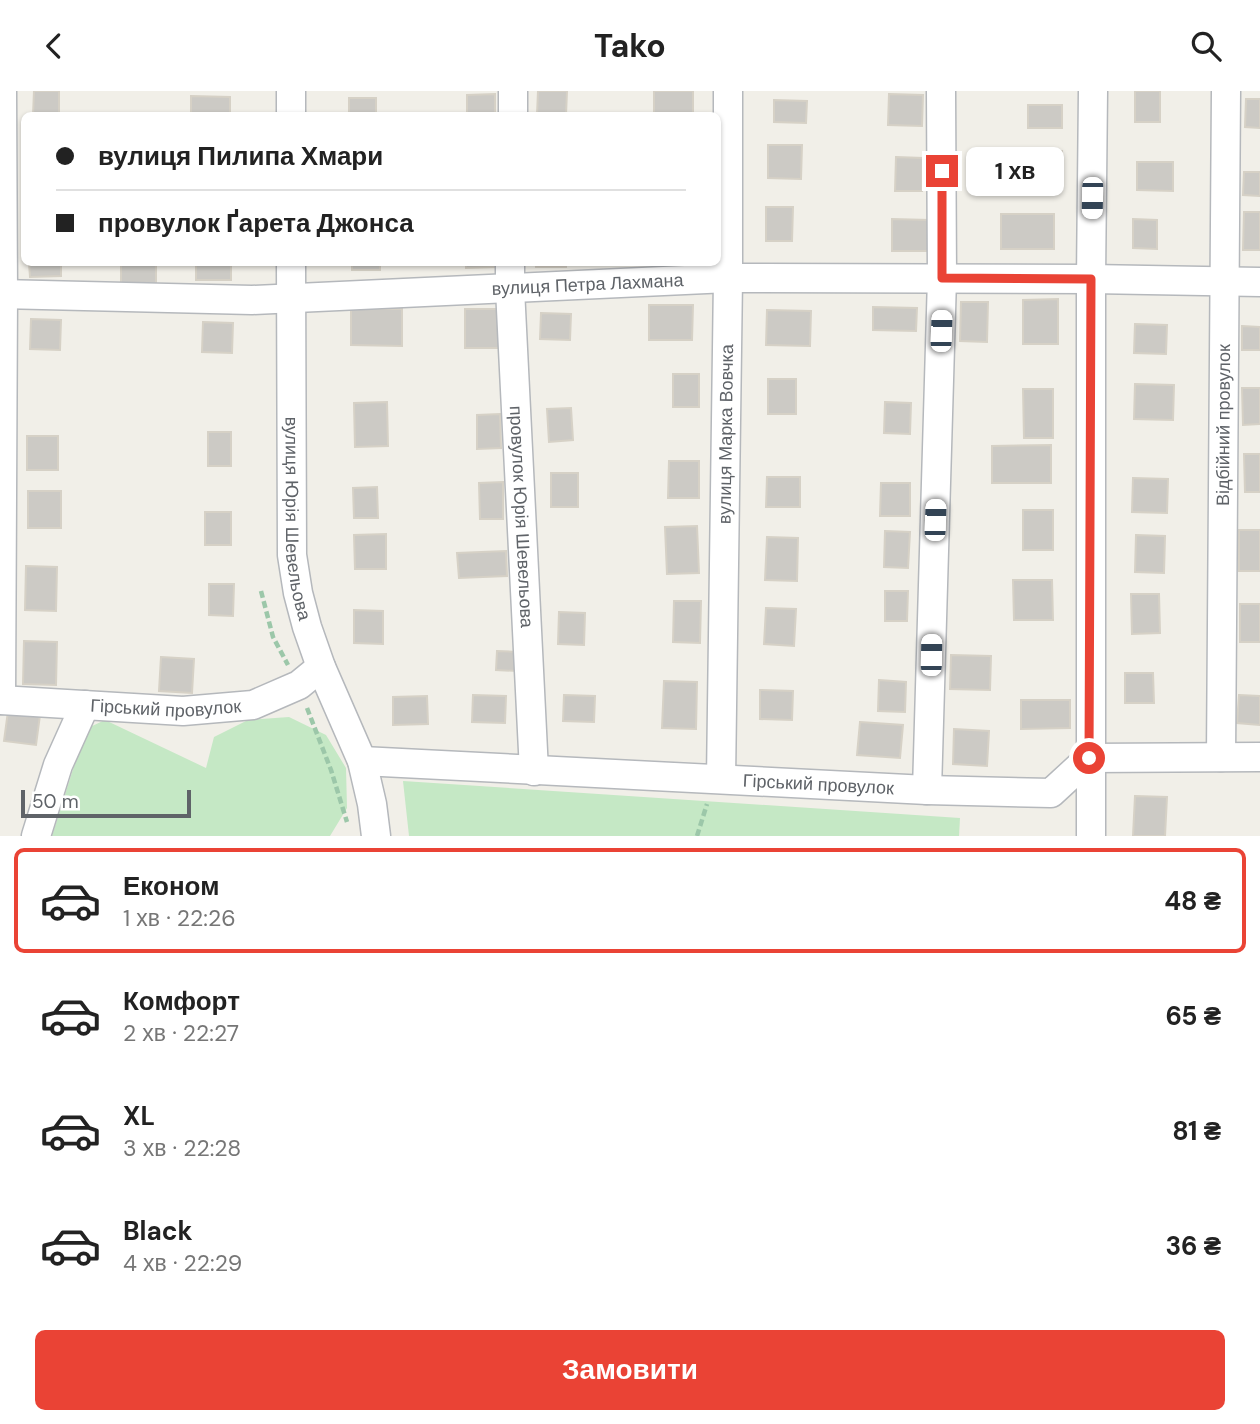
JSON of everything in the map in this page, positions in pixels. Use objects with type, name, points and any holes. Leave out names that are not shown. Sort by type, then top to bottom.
[{"type":"street","points":[[1,700],[2,91]]},
{"type":"street","points":[[291,91],[291,112]]},
{"type":"street","points":[[513,91],[513,112]]},
{"type":"street","name":"вулиця Марка Вовчка","points":[[721,779],[728,91]]},
{"type":"street","points":[[927,790],[942,278],[941,91]]},
{"type":"street","points":[[1091,836],[1089,758],[1093,91]]},
{"type":"street","name":"Відбійний провулок","points":[[1221,757],[1226,91]]},
{"type":"street","name":"вулиця Юрія Шевельова","points":[[291,266],[292,555],[298,593],[321,667],[362,761],[376,836]]},
{"type":"street","name":"вулиця Петра Лахмана","points":[[2,294],[252,300],[510,276],[1260,282]]},
{"type":"street","name":"провулок Юрія Шевельова","points":[[510,276],[534,771]]},
{"type":"street","name":"Гірський провулок","points":[[1,700],[183,712],[253,705],[299,685],[321,667]]},
{"type":"street","points":[[36,836],[58,765],[85,705]]},
{"type":"street","points":[[1089,758],[1260,757]]},
{"type":"street","name":"Гірський провулок","points":[[362,761],[927,790],[1051,793],[1089,758]]},
{"type":"path","points":[[261,591],[273,638],[299,685],[331,770],[347,823]]},
{"type":"path","points":[[695,835],[709,798],[721,779]]},
{"type":"green space","points":[[289,717],[326,735],[346,768],[347,808],[330,836],[52,836],[74,766],[90,727],[105,720],[206,768],[214,737],[248,720]]},
{"type":"green space","points":[[403,781],[960,818],[959,836],[409,836]]},
{"type":"building","points":[[34,91],[59,91],[59,112],[33,112]]},
{"type":"building","points":[[538,91],[567,91],[566,112],[537,112]]},
{"type":"building","points":[[654,91],[693,91],[693,112],[654,112]]},
{"type":"building","points":[[1135,91],[1160,91],[1160,122],[1135,122]]},
{"type":"building","points":[[495,94],[495,112],[467,112],[467,95]]},
{"type":"building","points":[[889,94],[923,95],[922,126],[888,125]]},
{"type":"building","points":[[191,96],[230,97],[230,112],[191,112]]},
{"type":"building","points":[[349,98],[376,98],[376,112],[349,112]]},
{"type":"building","points":[[1246,99],[1260,99],[1260,128],[1245,127]]},
{"type":"building","points":[[774,100],[807,101],[806,123],[774,122]]},
{"type":"building","points":[[1028,105],[1062,105],[1062,128],[1028,128]]},
{"type":"building","points":[[768,145],[802,145],[801,179],[768,178]]},
{"type":"building","points":[[1062,151],[1062,190],[1026,190],[1026,152]]},
{"type":"building","points":[[896,157],[923,158],[922,191],[895,191]]},
{"type":"building","points":[[1137,162],[1173,162],[1173,191],[1137,190]]},
{"type":"building","points":[[1244,172],[1260,172],[1260,196],[1243,195]]},
{"type":"building","points":[[766,207],[793,207],[792,241],[766,241]]},
{"type":"building","points":[[1244,212],[1260,212],[1260,250],[1243,250]]},
{"type":"building","points":[[1001,214],[1054,214],[1054,249],[1001,249]]},
{"type":"building","points":[[892,219],[929,220],[928,251],[892,251]]},
{"type":"building","points":[[1133,219],[1157,220],[1157,249],[1133,248]]},
{"type":"building","points":[[29,266],[61,266],[61,276],[30,277]]},
{"type":"building","points":[[121,266],[156,266],[156,283],[121,283]]},
{"type":"building","points":[[196,266],[231,266],[231,280],[196,280]]},
{"type":"building","points":[[352,266],[380,266],[380,270],[352,270]]},
{"type":"building","points":[[466,266],[496,266],[496,267]]},
{"type":"building","points":[[1058,299],[1058,344],[1023,344],[1023,300]]},
{"type":"building","points":[[961,302],[988,302],[987,342],[960,341]]},
{"type":"building","points":[[649,305],[693,305],[692,340],[649,340]]},
{"type":"building","points":[[873,307],[917,308],[916,331],[873,330]]},
{"type":"building","points":[[351,309],[402,309],[402,346],[351,345]]},
{"type":"building","points":[[465,309],[499,309],[499,348],[465,348]]},
{"type":"building","points":[[767,310],[811,311],[810,346],[766,345]]},
{"type":"building","points":[[541,313],[571,314],[570,340],[540,339]]},
{"type":"building","points":[[31,319],[61,320],[60,350],[30,349]]},
{"type":"building","points":[[203,322],[233,323],[232,353],[202,352]]},
{"type":"building","points":[[1135,324],[1167,325],[1166,354],[1134,353]]},
{"type":"building","points":[[1242,326],[1260,327],[1260,350],[1242,350]]},
{"type":"building","points":[[673,374],[699,374],[699,407],[673,407]]},
{"type":"building","points":[[768,379],[796,379],[796,414],[768,414]]},
{"type":"building","points":[[1135,384],[1174,385],[1173,420],[1134,419]]},
{"type":"building","points":[[1242,388],[1260,388],[1260,424],[1243,425]]},
{"type":"building","points":[[1023,389],[1053,389],[1053,438],[1024,438]]},
{"type":"building","points":[[387,402],[388,446],[355,447],[354,403]]},
{"type":"building","points":[[885,402],[911,403],[910,434],[884,433]]},
{"type":"building","points":[[571,408],[573,440],[549,442],[547,409]]},
{"type":"building","points":[[500,414],[501,448],[477,449],[477,415]]},
{"type":"building","points":[[208,432],[231,432],[231,466],[208,466]]},
{"type":"building","points":[[27,436],[58,436],[58,470],[27,470]]},
{"type":"building","points":[[1051,445],[1051,483],[992,483],[992,446]]},
{"type":"building","points":[[1244,454],[1260,454],[1260,492],[1245,492]]},
{"type":"building","points":[[669,461],[699,461],[699,498],[668,498]]},
{"type":"building","points":[[551,473],[578,473],[578,507],[551,507]]},
{"type":"building","points":[[767,477],[800,477],[800,507],[766,507]]},
{"type":"building","points":[[1133,478],[1168,479],[1167,513],[1132,512]]},
{"type":"building","points":[[503,482],[503,519],[480,519],[479,483]]},
{"type":"building","points":[[881,483],[910,483],[910,516],[880,516]]},
{"type":"building","points":[[377,487],[378,518],[354,518],[353,488]]},
{"type":"building","points":[[28,491],[61,491],[61,528],[28,528]]},
{"type":"building","points":[[1023,510],[1053,510],[1053,550],[1023,550]]},
{"type":"building","points":[[205,512],[231,512],[231,545],[205,545]]},
{"type":"building","points":[[697,526],[699,573],[667,574],[665,527]]},
{"type":"building","points":[[1239,530],[1260,530],[1260,571],[1239,571]]},
{"type":"building","points":[[885,531],[910,532],[908,568],[884,567]]},
{"type":"building","points":[[386,534],[386,569],[355,569],[354,535]]},
{"type":"building","points":[[1136,535],[1165,536],[1164,573],[1135,572]]},
{"type":"building","points":[[767,537],[798,538],[797,581],[765,580]]},
{"type":"building","points":[[506,551],[507,576],[459,578],[457,553]]},
{"type":"building","points":[[26,566],[57,567],[56,611],[25,610]]},
{"type":"building","points":[[1013,580],[1052,580],[1053,620],[1014,620]]},
{"type":"building","points":[[209,584],[234,584],[233,616],[209,615]]},
{"type":"building","points":[[885,591],[908,591],[907,621],[885,621]]},
{"type":"building","points":[[1131,594],[1159,594],[1160,633],[1132,634]]},
{"type":"building","points":[[674,601],[701,601],[700,643],[673,642]]},
{"type":"building","points":[[1240,604],[1260,604],[1260,642],[1240,642]]},
{"type":"building","points":[[766,608],[796,609],[794,646],[764,644]]},
{"type":"building","points":[[354,610],[383,611],[383,644],[354,643]]},
{"type":"building","points":[[559,612],[585,613],[584,645],[558,644]]},
{"type":"building","points":[[24,641],[57,642],[56,685],[23,684]]},
{"type":"building","points":[[497,651],[519,652],[518,671],[496,670]]},
{"type":"building","points":[[951,655],[991,656],[990,690],[950,689]]},
{"type":"building","points":[[161,657],[194,659],[192,693],[159,691]]},
{"type":"building","points":[[1125,673],[1153,673],[1154,703],[1125,703]]},
{"type":"building","points":[[879,680],[906,682],[905,712],[878,711]]},
{"type":"building","points":[[664,681],[697,682],[696,729],[662,728]]},
{"type":"building","points":[[760,690],[793,691],[792,720],[760,719]]},
{"type":"building","points":[[473,695],[506,696],[505,723],[472,722]]},
{"type":"building","points":[[564,695],[595,696],[594,722],[563,721]]},
{"type":"building","points":[[1239,695],[1260,696],[1260,725],[1237,723]]},
{"type":"building","points":[[427,696],[428,724],[393,725],[393,697]]},
{"type":"building","points":[[1021,700],[1070,700],[1070,728],[1021,729]]},
{"type":"building","points":[[8,711],[40,715],[36,745],[4,741]]},
{"type":"building","points":[[860,722],[903,725],[900,758],[857,755]]},
{"type":"building","points":[[954,729],[989,731],[987,766],[953,764]]},
{"type":"building","points":[[1135,796],[1167,797],[1165,836],[1133,836]]},
{"type":"route","points":[[942,171],[942,278],[1091,279],[1089,758]]}]
